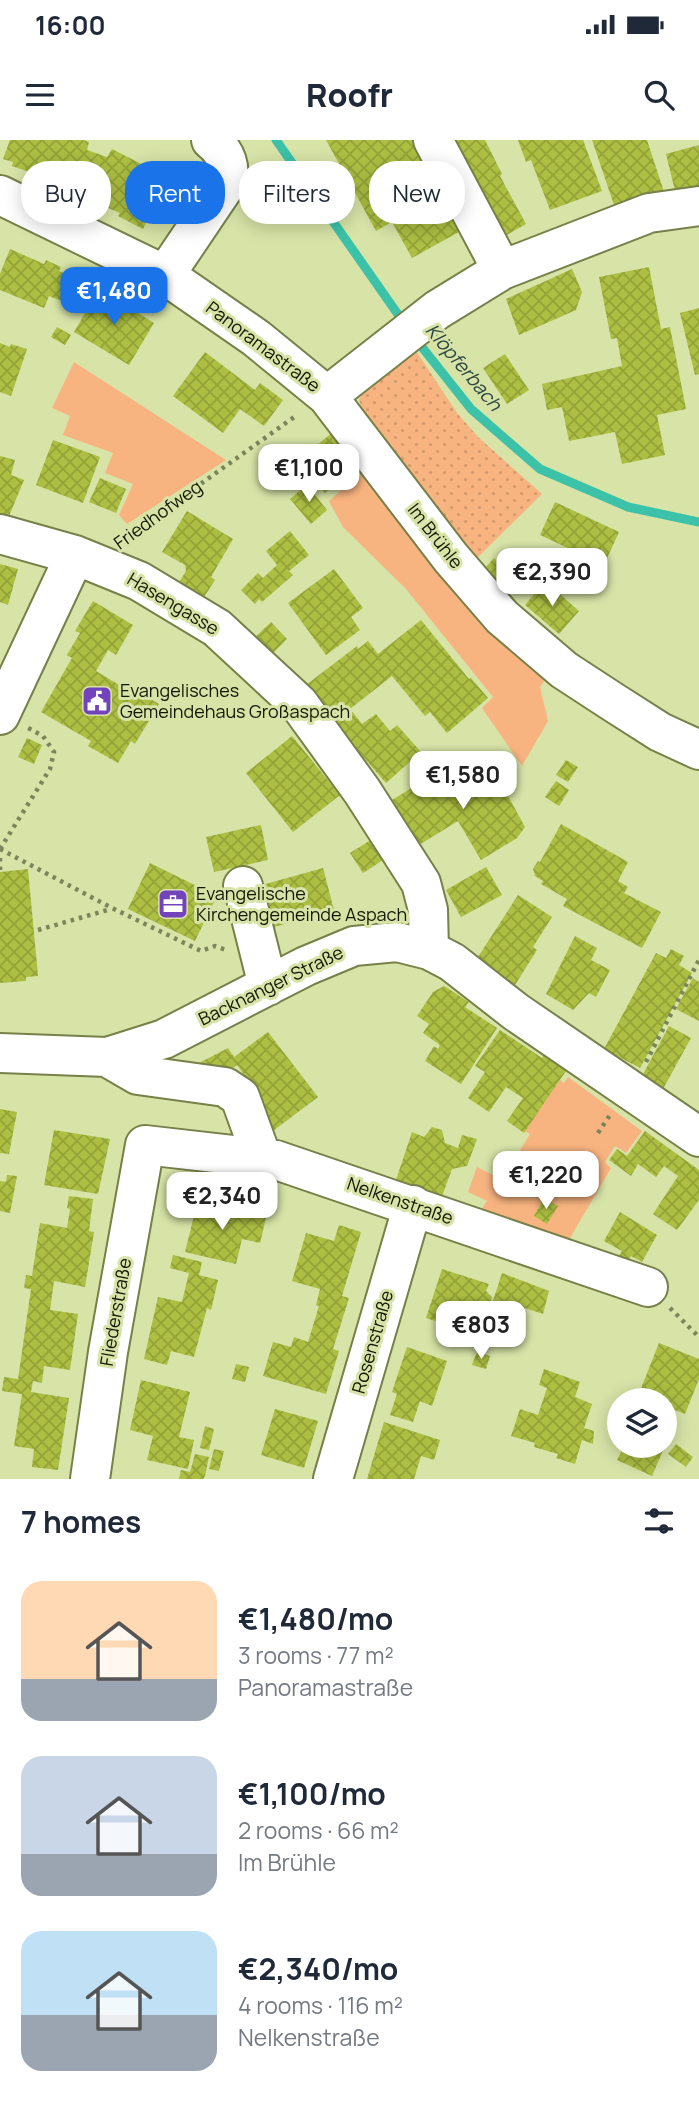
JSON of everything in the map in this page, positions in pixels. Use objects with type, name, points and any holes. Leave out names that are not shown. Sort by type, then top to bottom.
[{"type":"street","points":[[164,275],[226,186],[230,168],[225,156],[211,140]]},
{"type":"street","points":[[433,140],[502,270]]},
{"type":"street","name":"Panoramastraße","points":[[0,195],[164,275],[260,333],[327,396]]},
{"type":"street","points":[[327,396],[437,310],[502,270],[649,213],[699,206]]},
{"type":"street","name":"Im Brühle","points":[[327,396],[451,558],[502,617],[564,670],[660,732],[699,750]]},
{"type":"street","name":"Hasengasse","points":[[0,534],[84,559],[139,581],[217,628],[299,704],[362,791],[421,883],[428,910],[429,950]]},
{"type":"street","points":[[3,715],[84,559]]},
{"type":"street","points":[[243,886],[264,973]]},
{"type":"street","name":"Backnanger Straße","points":[[0,1053],[107,1057],[164,1039],[264,973],[354,946],[397,942],[429,950],[452,962],[623,1100],[699,1137]]},
{"type":"street","points":[[107,1057],[138,1075],[225,1087],[240,1097],[261,1158]]},
{"type":"street","name":"Nelkenstraße","points":[[145,1145],[276,1160],[413,1205],[660,1298]]},
{"type":"street","name":"Fliederstraße","points":[[90,1479],[108,1352],[145,1145]]},
{"type":"street","name":"Rosenstraße","points":[[333,1479],[413,1205]]},
{"type":"path","name":"Friedhofweg","points":[[84,559],[327,396]]},
{"type":"path","points":[[3,715],[43,736],[54,752],[50,769],[0,849],[201,951],[215,946],[264,973]]},
{"type":"path","points":[[0,858],[0,872]]},
{"type":"path","points":[[38,930],[112,908]]},
{"type":"path","points":[[598,1133],[623,1100],[699,960]]},
{"type":"path","points":[[660,1298],[699,1337]]},
{"type":"shaded area","points":[[412,345],[457,413],[479,438],[542,494],[467,568],[363,412],[359,400],[368,382]]},
{"type":"shaded area","points":[[74,362],[226,460],[127,524],[119,515],[133,484],[105,473],[113,453],[63,435],[70,416],[52,408]]},
{"type":"shaded area","points":[[362,472],[551,671],[540,687],[548,721],[522,766],[482,708],[493,697],[406,589],[343,527],[329,501]]},
{"type":"shaded area","points":[[568,1077],[642,1131],[626,1153],[615,1146],[605,1162],[611,1168],[570,1238],[558,1251],[475,1219],[487,1201],[468,1192],[477,1167],[502,1180],[530,1134],[525,1131],[560,1080],[564,1083]]},
{"type":"building","points":[[10,140],[83,140],[89,142],[87,150],[107,157],[112,149],[136,161],[125,161],[125,220],[118,216],[120,213],[111,209],[111,161],[21,161],[21,169],[12,166],[13,162],[3,159]]},
{"type":"building","points":[[326,140],[418,140],[429,161],[369,161],[369,218],[355,193],[355,161],[338,161]]},
{"type":"building","points":[[444,140],[485,140],[502,174],[500,176],[526,224],[498,240],[465,179],[465,161],[455,161]]},
{"type":"building","points":[[518,140],[583,140],[602,191],[550,210],[531,160],[526,162]]},
{"type":"building","points":[[592,140],[647,140],[664,192],[615,208]]},
{"type":"building","points":[[699,145],[699,193],[677,199],[666,154]]},
{"type":"building","points":[[372,224],[388,224],[376,231]]},
{"type":"building","points":[[393,224],[464,224],[466,228],[412,258]]},
{"type":"building","points":[[10,249],[44,264],[46,260],[61,267],[59,271],[74,278],[64,302],[49,296],[44,308],[0,290],[0,274]]},
{"type":"building","points":[[649,267],[661,329],[670,327],[686,409],[657,415],[665,455],[622,464],[615,432],[569,441],[562,407],[547,410],[542,384],[622,366],[617,338],[611,339],[599,277]]},
{"type":"building","points":[[572,269],[582,292],[576,310],[519,335],[506,299]]},
{"type":"building","points":[[99,289],[154,323],[129,365],[74,332]]},
{"type":"building","points":[[699,308],[699,374],[695,375],[680,313]]},
{"type":"building","points":[[57,327],[71,335],[65,345],[51,337]]},
{"type":"building","points":[[0,343],[27,349],[11,396],[0,392]]},
{"type":"building","points":[[205,352],[255,390],[260,383],[283,400],[264,426],[240,409],[223,433],[173,396]]},
{"type":"building","points":[[505,354],[529,390],[507,404],[483,368]]},
{"type":"building","points":[[334,431],[343,442],[339,445],[357,466],[325,493],[312,478],[305,484],[291,467]]},
{"type":"building","points":[[53,440],[100,457],[83,503],[36,485]]},
{"type":"building","points":[[0,456],[15,460],[11,475],[24,480],[7,521],[0,519]]},
{"type":"building","points":[[100,478],[126,489],[116,513],[89,502]]},
{"type":"building","points":[[307,485],[327,510],[311,524],[290,499]]},
{"type":"building","points":[[555,502],[619,532],[604,565],[540,535]]},
{"type":"building","points":[[187,511],[233,539],[211,577],[215,580],[201,602],[176,587],[186,571],[185,565],[162,552]]},
{"type":"building","points":[[290,531],[309,555],[289,571],[293,575],[262,602],[259,599],[255,604],[241,590],[258,573],[263,578],[277,565],[266,551]]},
{"type":"building","points":[[494,558],[507,571],[497,581],[485,568]]},
{"type":"building","points":[[0,564],[18,569],[8,605],[0,602]]},
{"type":"building","points":[[334,569],[363,608],[351,617],[360,630],[326,655],[288,603]]},
{"type":"building","points":[[545,581],[579,611],[559,634],[525,605]]},
{"type":"building","name":"Evangelisches Gemeindehaus Großaspach","points":[[93,601],[133,625],[116,655],[108,650],[96,671],[121,686],[123,682],[159,704],[135,744],[131,741],[118,763],[88,746],[91,741],[41,712],[72,658],[67,655],[80,633],[75,631]]},
{"type":"building","points":[[421,620],[488,698],[447,733],[430,712],[425,716],[392,676],[350,709],[362,724],[376,714],[390,731],[397,725],[421,752],[386,783],[333,722],[306,685],[357,646],[358,649],[368,641],[378,654]]},
{"type":"building","points":[[271,622],[287,639],[268,658],[251,641]]},
{"type":"building","points":[[292,736],[340,795],[293,832],[246,773]]},
{"type":"building","points":[[27,738],[42,745],[34,764],[18,757]]},
{"type":"building","points":[[566,760],[578,767],[568,782],[556,775]]},
{"type":"building","points":[[490,763],[525,827],[517,838],[481,860],[458,821],[419,845],[392,800],[431,776],[441,793]]},
{"type":"building","points":[[556,781],[569,790],[559,806],[545,797]]},
{"type":"building","points":[[561,824],[628,862],[618,881],[628,887],[624,893],[661,912],[642,948],[563,906],[567,899],[541,884],[543,881],[535,876],[533,869],[538,861],[540,862]]},
{"type":"building","points":[[261,825],[268,860],[214,872],[206,837]]},
{"type":"building","points":[[377,836],[389,856],[363,873],[350,853]]},
{"type":"building","points":[[150,863],[217,896],[195,941],[128,909]]},
{"type":"building","points":[[486,867],[502,895],[461,917],[446,890]]},
{"type":"building","points":[[323,868],[334,910],[274,927],[262,885]]},
{"type":"building","points":[[28,869],[38,976],[26,977],[26,981],[0,983],[0,872]]},
{"type":"building","points":[[518,895],[552,917],[533,947],[537,950],[515,985],[483,965],[485,962],[478,957]]},
{"type":"building","points":[[575,936],[597,948],[591,960],[610,970],[596,997],[589,993],[573,1010],[546,994]]},
{"type":"building","points":[[671,949],[684,956],[679,965],[692,973],[640,1068],[604,1049],[656,953],[666,958]]},
{"type":"building","points":[[693,978],[699,982],[699,1021],[676,1009]]},
{"type":"building","points":[[444,986],[469,1002],[465,1007],[497,1028],[461,1084],[425,1061],[434,1046],[438,1049],[440,1045],[423,1033],[429,1024],[417,1016],[433,992]]},
{"type":"building","points":[[669,1026],[691,1038],[663,1089],[641,1078]]},
{"type":"building","points":[[500,1030],[542,1058],[545,1053],[568,1068],[524,1133],[507,1121],[523,1098],[506,1087],[489,1112],[468,1098],[485,1072],[475,1066]]},
{"type":"building","points":[[268,1032],[318,1097],[269,1134],[253,1112],[265,1103],[237,1065],[213,1082],[199,1063],[228,1048],[234,1057]]},
{"type":"building","points":[[0,1109],[17,1112],[9,1154],[0,1153]]},
{"type":"building","points":[[432,1127],[442,1130],[445,1143],[458,1148],[462,1135],[477,1139],[467,1166],[452,1169],[441,1199],[395,1183],[412,1132],[424,1137]]},
{"type":"building","points":[[54,1130],[110,1139],[98,1194],[44,1185]]},
{"type":"building","points":[[645,1131],[699,1170],[699,1200],[677,1230],[653,1214],[678,1176],[664,1166],[656,1177],[638,1164],[631,1176],[609,1160],[617,1149],[627,1156]]},
{"type":"building","points":[[511,1168],[530,1175],[522,1195],[504,1188]]},
{"type":"building","points":[[7,1175],[17,1176],[10,1213],[0,1211],[0,1181],[6,1182]]},
{"type":"building","points":[[69,1196],[93,1199],[89,1231],[94,1232],[85,1287],[54,1281],[50,1310],[78,1314],[70,1370],[44,1366],[42,1383],[33,1381],[31,1392],[69,1398],[58,1470],[32,1467],[34,1449],[14,1446],[22,1394],[2,1391],[4,1377],[18,1379],[31,1289],[24,1288],[26,1275],[32,1276],[40,1223],[67,1228]]},
{"type":"building","points":[[544,1198],[558,1206],[547,1224],[534,1216]]},
{"type":"building","points":[[198,1200],[266,1218],[260,1243],[242,1239],[236,1264],[185,1252]]},
{"type":"building","points":[[620,1212],[657,1235],[642,1262],[631,1256],[622,1272],[612,1268],[622,1251],[604,1241]]},
{"type":"building","points":[[339,1225],[361,1232],[342,1296],[349,1298],[333,1349],[339,1351],[326,1394],[263,1376],[273,1342],[291,1347],[294,1337],[308,1342],[319,1306],[316,1305],[320,1289],[292,1281],[306,1233],[334,1241]]},
{"type":"building","points":[[173,1255],[202,1262],[199,1275],[218,1280],[211,1310],[207,1308],[194,1357],[171,1351],[167,1365],[144,1359],[158,1297],[182,1302],[189,1273],[170,1268]]},
{"type":"building","points":[[442,1269],[489,1284],[486,1291],[492,1297],[485,1318],[478,1315],[472,1333],[426,1318]]},
{"type":"building","points":[[502,1273],[549,1291],[543,1314],[519,1306],[517,1312],[492,1304]]},
{"type":"building","points":[[659,1343],[699,1359],[699,1379],[685,1414],[677,1411],[677,1388],[641,1388]]},
{"type":"building","points":[[407,1347],[447,1361],[432,1406],[420,1401],[413,1422],[390,1415],[397,1394],[392,1392]]},
{"type":"building","points":[[477,1352],[490,1356],[486,1369],[472,1365]]},
{"type":"building","points":[[236,1364],[249,1367],[245,1382],[232,1379]]},
{"type":"building","points":[[544,1369],[580,1382],[575,1397],[592,1404],[584,1428],[594,1431],[593,1444],[582,1440],[575,1464],[556,1458],[558,1454],[534,1447],[535,1443],[511,1436],[520,1409],[538,1415],[547,1388],[539,1385]]},
{"type":"building","points":[[141,1380],[190,1392],[179,1437],[194,1440],[188,1469],[147,1460],[153,1436],[130,1430]]},
{"type":"building","points":[[275,1409],[318,1421],[304,1468],[261,1455]]},
{"type":"building","points":[[384,1422],[440,1440],[434,1460],[421,1456],[414,1479],[367,1479]]},
{"type":"building","points":[[205,1426],[214,1429],[209,1450],[200,1448]]},
{"type":"building","points":[[677,1445],[693,1457],[686,1467],[674,1458],[677,1458]]},
{"type":"building","points":[[214,1449],[224,1451],[219,1471],[209,1469]]},
{"type":"building","points":[[195,1454],[209,1457],[205,1476],[203,1479],[179,1479],[181,1470],[190,1472]]},
{"type":"building","points":[[618,1458],[660,1458],[652,1476],[617,1460]]},
{"type":"waterway","name":"Klöpferbach","points":[[276,140],[404,323]]},
{"type":"waterway","name":"Klöpferbach","points":[[414,337],[471,409],[540,469],[628,507],[699,522]]},
{"type":"place","name":"Evangelisches Gemeindehaus Großaspach","points":[[97,701]]},
{"type":"place","name":"Evangelische Kirchengemeinde Aspach","points":[[173,904]]}]
